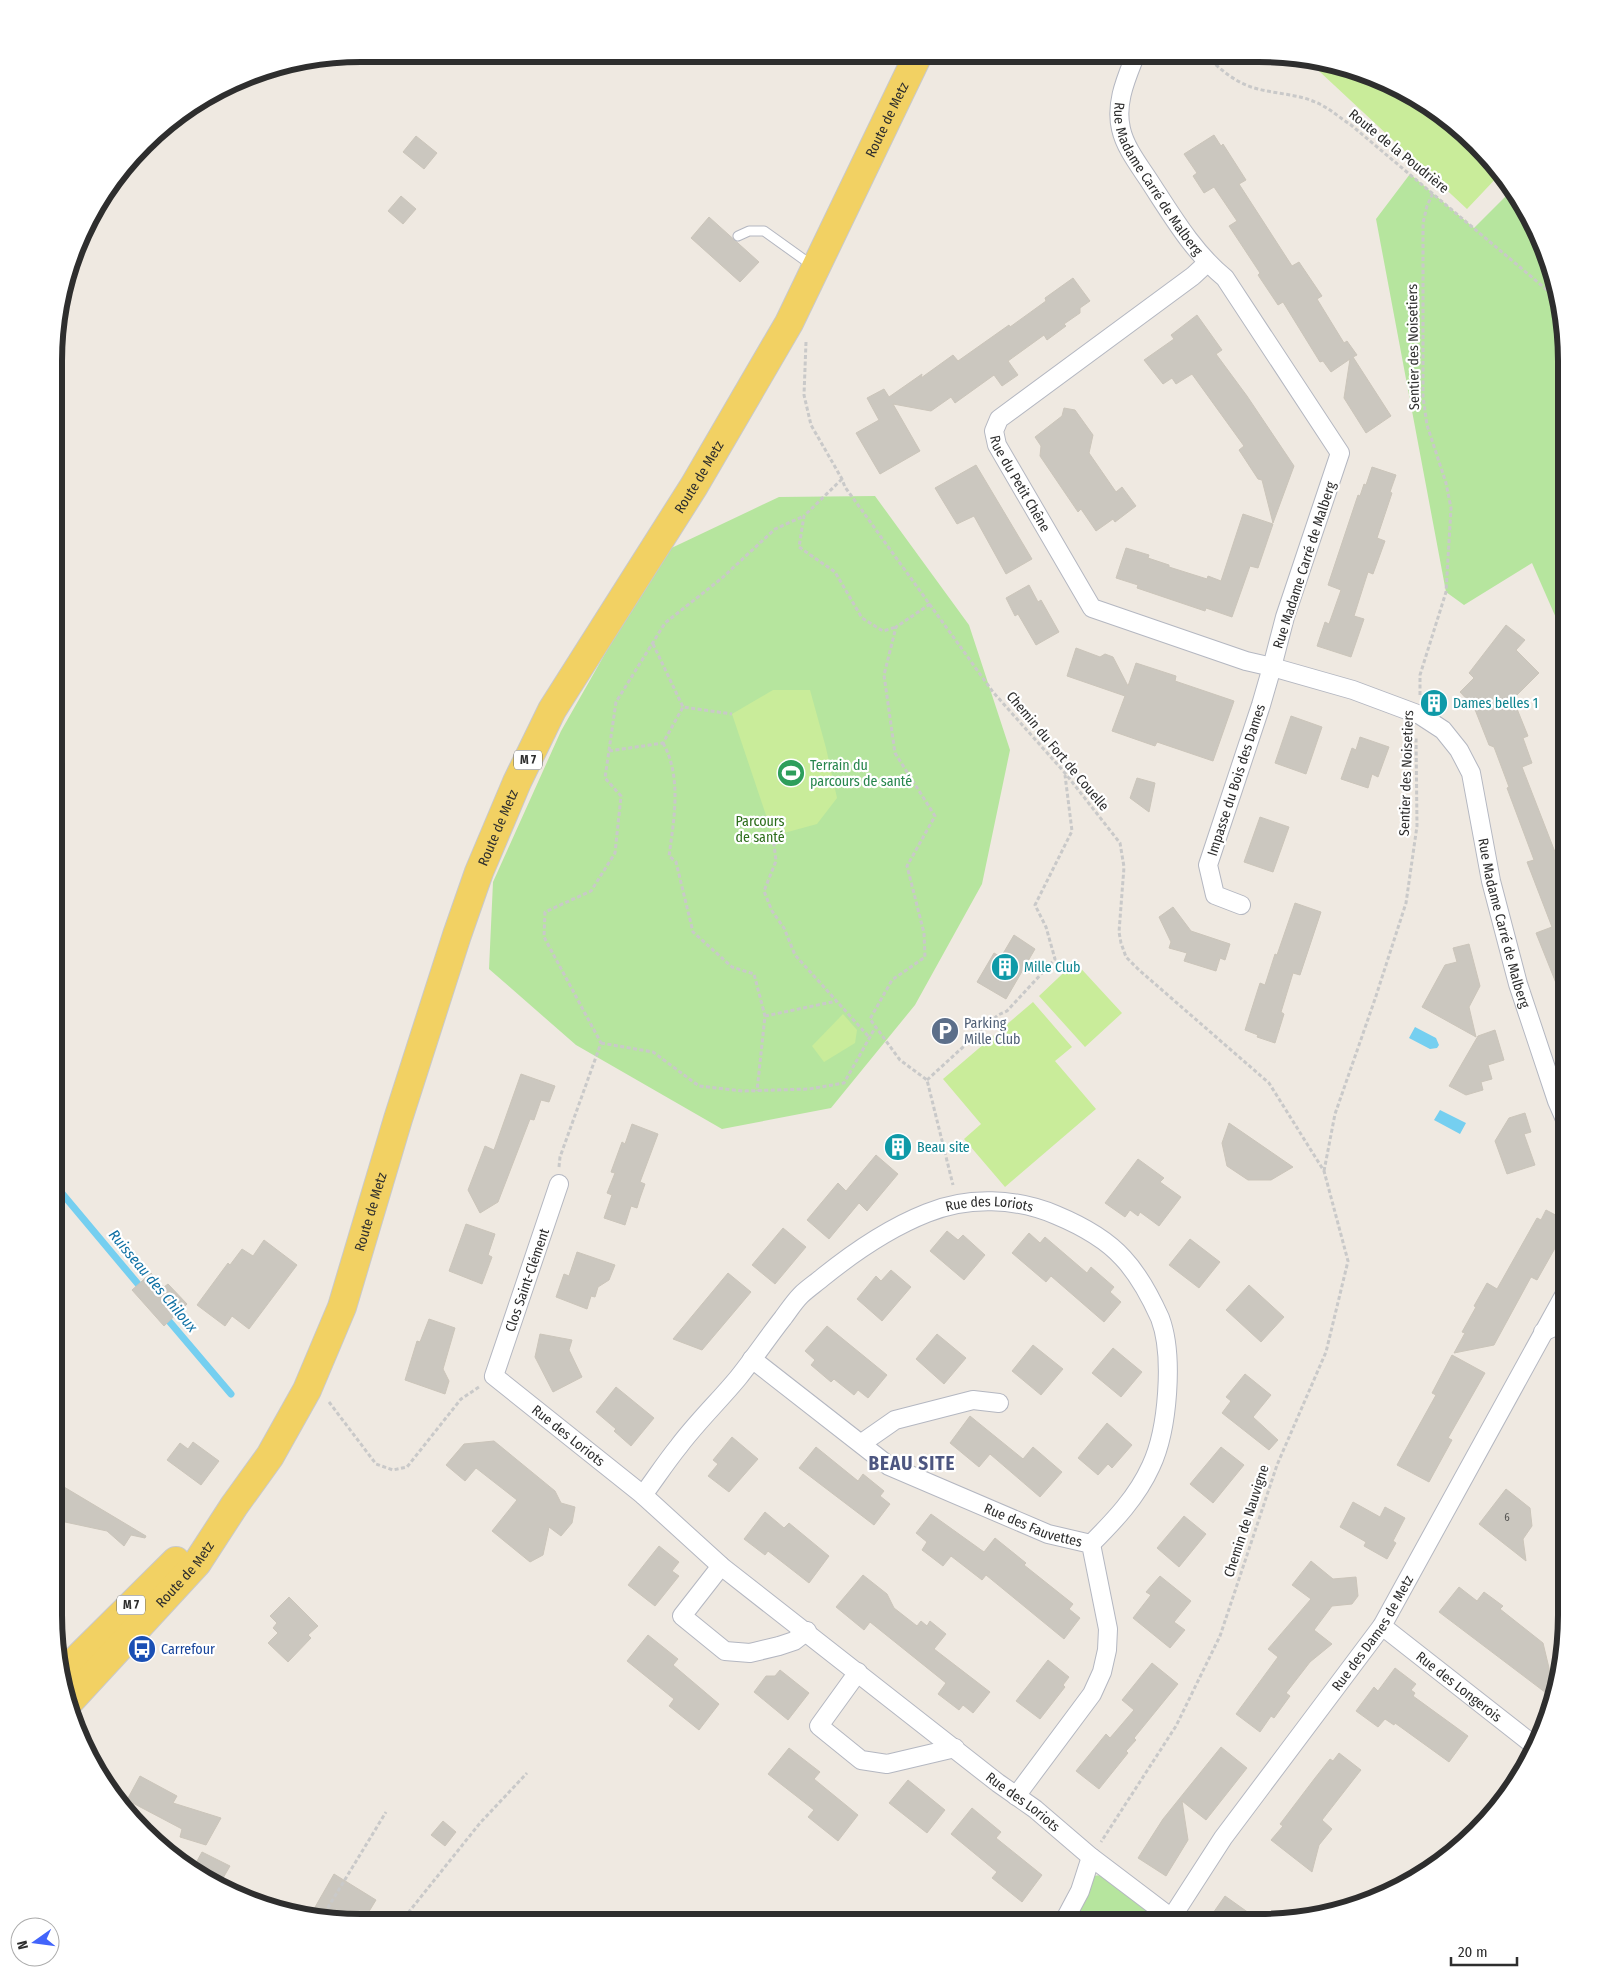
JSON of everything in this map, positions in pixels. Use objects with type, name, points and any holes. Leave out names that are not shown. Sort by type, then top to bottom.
[{"type":"main road","name":"Route de Metz","points":[[74,1697],[197,1563],[234,1506],[270,1456],[307,1390],[342,1307],[398,1119],[457,935],[479,872],[517,782],[552,710],[694,486],[789,324],[911,62]]},
{"type":"main road","name":"Route de Metz","points":[[67,1669],[203,1533],[234,1506]]},
{"type":"street","name":"Rue Madame Carré de Malberg","points":[[1133,62],[1122,90],[1119,109],[1120,130],[1128,148],[1183,233],[1207,263],[1225,278],[1340,453],[1285,617],[1272,667],[1353,690],[1420,715],[1443,730],[1459,750],[1471,773],[1492,881],[1518,984],[1558,1103]]},
{"type":"street","name":"Rue du Petit Chêne","points":[[1207,263],[1193,276],[1000,419],[994,431],[997,445],[1092,608],[1246,661],[1272,667]]},
{"type":"street","name":"Impasse du Bois des Dames","points":[[1241,905],[1215,896],[1208,865],[1272,667]]},
{"type":"street","name":"Clos Saint-Clément","points":[[494,1376],[559,1184]]},
{"type":"street","name":"Rue des Loriots","points":[[643,1495],[680,1445],[738,1378],[800,1296],[849,1257],[899,1226],[929,1212],[983,1201],[1009,1202],[1040,1208],[1098,1236],[1123,1258],[1143,1286],[1160,1320],[1167,1357],[1168,1393],[1161,1432],[1152,1465],[1134,1496],[1116,1520],[1091,1544]]},
{"type":"street","name":"Rue des Dames de Metz","points":[[1179,1914],[1223,1838],[1382,1626],[1558,1306]]},
{"type":"street","points":[[1543,1332],[1558,1325]]},
{"type":"street","name":"Rue des Fauvettes","points":[[752,1359],[862,1443],[889,1466],[1048,1534],[1091,1544],[1108,1629],[1108,1650],[1102,1672],[1092,1694],[1016,1796]]},
{"type":"street","name":"Rue des Loriots","points":[[494,1376],[643,1495],[721,1566],[1035,1809],[1091,1857],[1167,1914]]},
{"type":"street","points":[[862,1443],[896,1420],[973,1400],[999,1404]]},
{"type":"street","points":[[721,1566],[682,1616],[725,1651],[750,1653],[779,1646],[794,1641],[807,1631]]},
{"type":"street","name":"Rue des Longerois","points":[[1382,1626],[1530,1742]]},
{"type":"street","points":[[858,1672],[818,1726],[861,1760],[887,1764],[955,1748]]},
{"type":"street","points":[[1068,1914],[1080,1891],[1091,1857]]},
{"type":"lane","points":[[738,236],[749,231],[764,231],[816,268]]},
{"type":"path","name":"Route de la Poudrière","points":[[1213,62],[1238,82],[1256,89],[1304,98],[1318,103],[1351,125],[1550,293]]},
{"type":"path","name":"Sentier des Noisetiers","points":[[1324,1171],[1335,1114],[1376,999],[1406,903],[1417,826],[1416,739],[1420,715],[1420,675],[1446,592],[1451,508],[1446,483],[1427,426],[1422,397],[1423,223],[1427,206],[1433,193]]},
{"type":"path","name":"Chemin du Fort de Couelle","points":[[789,324],[807,344],[804,396],[811,425],[845,487],[993,692],[1065,773],[1120,843],[1124,867],[1119,932],[1120,943],[1126,957],[1269,1083],[1324,1171]]},
{"type":"path","points":[[559,1184],[560,1157],[600,1043],[544,936],[545,912],[591,891],[615,853],[621,796],[605,778],[616,702],[665,623],[722,578],[775,529],[804,516],[842,479]]},
{"type":"path","points":[[804,516],[799,546],[836,572],[862,618],[883,631],[896,626],[930,604]]},
{"type":"path","points":[[896,626],[884,675],[895,753],[935,816],[907,866],[924,933],[925,957],[892,980],[870,1019],[900,1060],[927,1080],[958,1205]]},
{"type":"path","points":[[652,643],[683,707]]},
{"type":"path","points":[[683,707],[732,714]]},
{"type":"path","points":[[663,743],[683,707]]},
{"type":"path","points":[[609,751],[663,743]]},
{"type":"path","points":[[663,743],[671,758],[676,810],[668,856],[676,862],[694,932],[732,967],[754,974],[765,1016],[757,1091]]},
{"type":"path","points":[[927,1080],[998,1015],[1007,1011],[1055,960],[1046,927],[1035,904],[1072,832],[1065,773]]},
{"type":"path","points":[[773,836],[776,861],[764,891],[772,911],[784,928],[795,955],[869,1037]]},
{"type":"path","points":[[765,1016],[837,1001]]},
{"type":"path","points":[[600,1043],[653,1052],[699,1086],[743,1091],[809,1089],[844,1083],[869,1037],[876,1028]]},
{"type":"path","name":"Chemin de Nauvigne","points":[[1091,1857],[1176,1726],[1220,1636],[1277,1465],[1326,1352],[1348,1261],[1324,1171]]},
{"type":"path","points":[[307,1390],[328,1402],[376,1464],[393,1470],[407,1467],[461,1399],[494,1376]]},
{"type":"path","points":[[407,1914],[480,1823],[527,1773]]},
{"type":"path","points":[[325,1912],[386,1812]]},
{"type":"green space","points":[[1315,68],[1355,78],[1392,93],[1426,113],[1471,150],[1496,179],[1467,209]]},
{"type":"green space","points":[[1410,174],[1474,228],[1508,194],[1528,229],[1548,284],[1553,303],[1558,342],[1558,622],[1532,563],[1464,605],[1446,592],[1376,219]]},
{"type":"green space","name":"Parcours de santé","points":[[875,496],[969,625],[1010,750],[982,884],[915,1005],[831,1108],[722,1129],[576,1045],[489,969],[493,882],[561,731],[663,552],[779,497]]},
{"type":"green space","name":"Terrain du parcours de santé","points":[[773,690],[810,690],[837,798],[817,824],[773,836],[732,714]]},
{"type":"green space","points":[[1075,962],[1122,1013],[1085,1047],[1039,996]]},
{"type":"green space","points":[[1033,1002],[1072,1047],[1055,1061],[1096,1109],[1005,1187],[964,1139],[981,1124],[943,1079]]},
{"type":"green space","points":[[843,1014],[857,1030],[855,1043],[824,1062],[812,1046]]},
{"type":"green space","points":[[1103,1875],[1153,1914],[1072,1914],[1091,1876]]},
{"type":"water","points":[[1415,1027],[1436,1038],[1439,1045],[1437,1048],[1430,1049],[1409,1038]]},
{"type":"water","points":[[1440,1110],[1466,1123],[1460,1134],[1434,1120]]},
{"type":"building","points":[[1214,135],[1221,146],[1223,144],[1246,180],[1239,184],[1292,266],[1299,262],[1322,296],[1317,299],[1344,343],[1347,341],[1357,355],[1353,357],[1391,416],[1366,433],[1344,398],[1350,359],[1331,372],[1323,361],[1320,362],[1283,302],[1278,305],[1258,275],[1260,273],[1229,226],[1237,221],[1214,187],[1204,193],[1193,176],[1197,173],[1184,154]]},
{"type":"building","points":[[416,136],[437,153],[424,169],[403,152]]},
{"type":"building","points":[[401,196],[416,209],[403,224],[388,211]]},
{"type":"building","points":[[709,217],[759,262],[740,282],[691,238]]},
{"type":"building","points":[[1073,278],[1090,301],[1080,308],[1080,313],[1064,324],[1066,326],[1047,340],[1044,335],[1008,361],[1018,375],[1002,386],[994,375],[955,403],[951,397],[931,411],[893,404],[920,451],[880,474],[856,433],[879,420],[867,398],[884,389],[889,397],[922,374],[921,378],[953,355],[958,361],[1009,325],[1010,327],[1046,301],[1045,298]]},
{"type":"building","points":[[1197,315],[1222,350],[1216,354],[1294,466],[1273,523],[1262,480],[1258,479],[1239,450],[1244,446],[1192,374],[1176,384],[1172,378],[1163,384],[1144,360],[1174,339],[1171,335]]},
{"type":"building","points":[[1064,408],[1075,410],[1093,435],[1089,453],[1116,492],[1122,487],[1136,506],[1115,522],[1113,519],[1096,531],[1081,509],[1078,512],[1040,456],[1041,446],[1035,437],[1062,416]]},
{"type":"building","points":[[976,465],[1032,559],[1006,574],[974,516],[957,524],[935,488]]},
{"type":"building","points":[[1372,467],[1396,475],[1377,538],[1385,541],[1373,574],[1368,572],[1354,616],[1364,619],[1351,657],[1317,646],[1325,622],[1329,624],[1341,590],[1328,585],[1358,495],[1360,496],[1364,484],[1366,485]]},
{"type":"building","points":[[1243,514],[1273,524],[1258,568],[1250,566],[1232,617],[1206,608],[1205,611],[1137,588],[1138,585],[1116,578],[1126,548],[1149,555],[1148,558],[1169,565],[1169,567],[1207,579],[1208,576],[1221,581]]},
{"type":"building","points":[[1029,585],[1038,602],[1041,600],[1059,632],[1036,645],[1018,614],[1015,616],[1006,598]]},
{"type":"building","points":[[1506,625],[1525,640],[1516,650],[1539,673],[1513,699],[1528,736],[1523,738],[1532,763],[1522,767],[1555,852],[1558,851],[1558,988],[1536,933],[1552,927],[1527,862],[1534,860],[1494,747],[1489,745],[1474,707],[1460,692],[1474,678],[1469,673]]},
{"type":"building","points":[[1076,648],[1100,657],[1105,654],[1113,657],[1128,686],[1136,663],[1176,676],[1175,681],[1234,701],[1213,761],[1157,742],[1155,746],[1112,731],[1125,696],[1067,676]]},
{"type":"building","points":[[1291,716],[1322,727],[1306,774],[1275,763]]},
{"type":"building","points":[[1360,737],[1389,747],[1378,777],[1372,774],[1368,788],[1341,779],[1352,748],[1356,750]]},
{"type":"building","points":[[1137,778],[1155,783],[1149,812],[1130,798]]},
{"type":"building","points":[[1260,817],[1289,827],[1273,872],[1244,862]]},
{"type":"building","points":[[1295,903],[1321,912],[1300,975],[1293,973],[1281,1012],[1284,1014],[1275,1043],[1257,1037],[1258,1035],[1245,1030],[1260,983],[1265,985]]},
{"type":"building","points":[[1173,907],[1191,931],[1230,944],[1225,960],[1220,958],[1216,971],[1184,961],[1187,953],[1169,948],[1171,942],[1159,917]]},
{"type":"building","name":"Mille Club","points":[[1014,935],[1035,949],[1006,999],[977,982],[994,953],[1001,957]]},
{"type":"building","points":[[1469,944],[1480,986],[1469,1007],[1476,1037],[1422,1007],[1445,965],[1457,962],[1453,948]]},
{"type":"building","points":[[1495,1030],[1504,1060],[1488,1065],[1492,1079],[1481,1082],[1483,1090],[1466,1095],[1449,1086],[1478,1036]]},
{"type":"building","points":[[521,1074],[555,1086],[549,1102],[541,1100],[534,1120],[530,1119],[498,1202],[480,1213],[468,1190],[485,1146],[494,1150]]},
{"type":"building","points":[[1525,1113],[1531,1132],[1524,1134],[1535,1165],[1507,1174],[1495,1141],[1509,1118]]},
{"type":"building","points":[[1229,1123],[1293,1167],[1271,1180],[1248,1180],[1227,1166],[1222,1143]]},
{"type":"building","points":[[632,1124],[658,1134],[640,1182],[645,1184],[637,1208],[631,1206],[625,1225],[604,1218],[612,1195],[607,1193],[615,1173],[611,1172],[622,1142],[625,1144]]},
{"type":"building","points":[[876,1155],[898,1174],[867,1211],[859,1203],[829,1239],[807,1220],[838,1183],[846,1191]]},
{"type":"building","points":[[1138,1159],[1164,1178],[1160,1182],[1181,1197],[1159,1226],[1140,1212],[1138,1216],[1130,1210],[1125,1217],[1105,1203]]},
{"type":"building","points":[[1546,1210],[1558,1216],[1558,1243],[1537,1280],[1531,1277],[1494,1345],[1454,1353],[1465,1333],[1462,1332],[1476,1307],[1474,1306],[1487,1283],[1497,1289],[1537,1218],[1541,1220]]},
{"type":"building","points":[[466,1224],[495,1234],[488,1255],[492,1257],[482,1284],[449,1271]]},
{"type":"building","points":[[783,1228],[806,1247],[775,1284],[752,1265]]},
{"type":"building","points":[[947,1231],[958,1240],[963,1235],[985,1255],[964,1280],[930,1251]]},
{"type":"building","points":[[1029,1233],[1040,1243],[1045,1237],[1087,1273],[1091,1267],[1114,1287],[1110,1292],[1121,1302],[1104,1322],[1051,1276],[1046,1282],[1012,1253]]},
{"type":"building","points":[[1190,1239],[1220,1262],[1199,1288],[1169,1265]]},
{"type":"building","points":[[264,1240],[297,1265],[249,1329],[232,1316],[225,1326],[197,1305],[228,1263],[230,1265],[242,1249],[253,1256]]},
{"type":"building","points":[[577,1252],[615,1265],[609,1280],[598,1287],[595,1297],[591,1296],[587,1309],[556,1297],[564,1274],[569,1276]]},
{"type":"building","points":[[891,1270],[911,1287],[882,1321],[857,1299],[876,1276],[881,1281]]},
{"type":"building","points":[[151,1273],[164,1287],[168,1284],[187,1304],[164,1326],[132,1290]]},
{"type":"building","points":[[728,1273],[751,1292],[702,1350],[673,1339]]},
{"type":"building","points":[[1249,1285],[1284,1317],[1261,1342],[1226,1310]]},
{"type":"building","points":[[429,1319],[455,1328],[443,1369],[449,1381],[445,1394],[405,1380],[417,1341],[420,1342]]},
{"type":"building","points":[[827,1326],[887,1375],[868,1398],[858,1390],[854,1395],[834,1379],[831,1382],[811,1365],[815,1360],[805,1351]]},
{"type":"building","points":[[540,1334],[572,1340],[569,1350],[582,1377],[553,1392],[535,1357]]},
{"type":"building","points":[[937,1334],[966,1358],[944,1384],[916,1359]]},
{"type":"building","points":[[1033,1345],[1063,1369],[1041,1395],[1012,1371]]},
{"type":"building","points":[[1113,1348],[1142,1372],[1121,1397],[1092,1373]]},
{"type":"building","points":[[1452,1355],[1485,1373],[1448,1438],[1452,1440],[1429,1482],[1397,1465],[1436,1395],[1432,1393]]},
{"type":"building","points":[[1245,1374],[1271,1395],[1253,1417],[1278,1440],[1269,1450],[1222,1413],[1231,1401],[1226,1397]]},
{"type":"building","points":[[616,1387],[654,1418],[631,1446],[614,1431],[616,1429],[596,1412]]},
{"type":"building","points":[[970,1416],[1023,1459],[1033,1447],[1062,1472],[1040,1497],[990,1454],[979,1467],[950,1443]]},
{"type":"building","points":[[1107,1423],[1132,1445],[1112,1468],[1108,1464],[1098,1475],[1078,1458]]},
{"type":"building","points":[[732,1437],[758,1459],[729,1492],[708,1476],[718,1464],[713,1460]]},
{"type":"building","points":[[494,1441],[555,1491],[561,1503],[575,1507],[572,1523],[561,1536],[549,1527],[543,1555],[530,1562],[492,1531],[517,1500],[476,1468],[465,1481],[446,1465],[464,1444]]},
{"type":"building","points":[[193,1442],[219,1461],[201,1485],[167,1460],[180,1443],[188,1449]]},
{"type":"building","points":[[816,1447],[858,1481],[863,1474],[884,1491],[880,1496],[890,1504],[874,1525],[799,1468]]},
{"type":"building","points":[[1221,1447],[1244,1465],[1213,1503],[1190,1484]]},
{"type":"building","points":[[62,1486],[146,1536],[145,1538],[131,1535],[124,1546],[107,1531],[65,1522],[62,1520]]},
{"type":"building","points":[[1506,1489],[1530,1508],[1532,1526],[1523,1539],[1526,1561],[1479,1524]]},
{"type":"building","points":[[1353,1502],[1380,1517],[1385,1507],[1405,1518],[1393,1541],[1396,1543],[1387,1559],[1364,1546],[1366,1542],[1340,1527]]},
{"type":"building","points":[[765,1512],[784,1528],[789,1523],[829,1556],[809,1583],[768,1551],[765,1555],[744,1539]]},
{"type":"building","points":[[931,1514],[984,1552],[995,1538],[1026,1563],[1024,1565],[1073,1604],[1069,1609],[1080,1618],[1064,1639],[986,1575],[982,1580],[951,1556],[943,1566],[922,1550],[927,1542],[916,1533]]},
{"type":"building","points":[[1184,1516],[1206,1534],[1179,1567],[1157,1548]]},
{"type":"building","points":[[659,1546],[679,1562],[672,1571],[679,1576],[655,1606],[628,1585]]},
{"type":"building","points":[[1311,1561],[1333,1579],[1356,1577],[1358,1596],[1352,1604],[1332,1606],[1314,1630],[1332,1644],[1310,1662],[1286,1693],[1290,1696],[1274,1718],[1271,1716],[1260,1732],[1236,1714],[1278,1657],[1268,1649],[1311,1599],[1292,1585]]},
{"type":"building","points":[[863,1575],[887,1594],[894,1608],[917,1626],[921,1621],[927,1626],[930,1621],[946,1634],[934,1649],[990,1692],[973,1713],[963,1705],[959,1710],[938,1694],[946,1683],[870,1622],[864,1630],[836,1607]]},
{"type":"building","points":[[1160,1576],[1191,1601],[1174,1622],[1185,1630],[1170,1648],[1133,1618],[1151,1595],[1146,1592]]},
{"type":"building","points":[[1459,1587],[1477,1601],[1484,1592],[1503,1606],[1500,1609],[1543,1643],[1552,1679],[1548,1694],[1439,1612]]},
{"type":"building","points":[[289,1597],[318,1626],[308,1635],[311,1638],[288,1662],[268,1643],[278,1633],[273,1628],[277,1623],[270,1616]]},
{"type":"building","points":[[648,1635],[678,1659],[673,1665],[719,1704],[699,1730],[669,1706],[674,1699],[627,1661]]},
{"type":"building","points":[[1048,1660],[1069,1677],[1063,1685],[1065,1687],[1040,1719],[1016,1701]]},
{"type":"building","points":[[1152,1663],[1178,1684],[1134,1738],[1136,1740],[1126,1751],[1128,1753],[1099,1789],[1076,1771],[1106,1734],[1110,1738],[1134,1710],[1122,1700]]},
{"type":"building","points":[[1395,1668],[1416,1684],[1411,1690],[1415,1693],[1413,1696],[1468,1736],[1449,1762],[1395,1723],[1394,1725],[1385,1719],[1378,1727],[1356,1711],[1374,1687],[1378,1691]]},
{"type":"building","points":[[780,1670],[809,1693],[788,1720],[754,1692],[766,1676],[775,1676]]},
{"type":"building","points":[[1221,1747],[1247,1768],[1206,1820],[1182,1801],[1188,1840],[1166,1876],[1138,1858],[1163,1819]]},
{"type":"building","points":[[789,1748],[820,1772],[814,1779],[858,1815],[838,1841],[808,1817],[814,1810],[768,1774]]},
{"type":"building","points":[[1339,1753],[1361,1770],[1322,1820],[1332,1829],[1319,1845],[1312,1872],[1271,1840],[1283,1826],[1280,1824],[1315,1778],[1330,1759],[1333,1761]]},
{"type":"building","points":[[140,1776],[177,1796],[173,1803],[221,1818],[206,1845],[180,1837],[182,1829],[127,1800]]},
{"type":"building","points":[[908,1780],[945,1810],[927,1833],[889,1803]]},
{"type":"building","points":[[972,1808],[1001,1832],[996,1838],[1042,1875],[1022,1902],[992,1878],[997,1872],[951,1834]]},
{"type":"building","points":[[443,1821],[456,1832],[445,1846],[431,1835]]},
{"type":"building","points":[[202,1852],[230,1866],[222,1880],[195,1864]]},
{"type":"building","points":[[334,1874],[376,1900],[367,1914],[342,1914],[313,1911]]},
{"type":"building","points":[[1225,1896],[1250,1914],[1212,1914]]},
{"type":"waterway","name":"Ruisseau des Chiloux","points":[[62,1193],[143,1290]]},
{"type":"waterway","name":"Ruisseau des Chiloux","points":[[163,1314],[231,1394]]},
{"type":"place","name":"Dames belles 1","points":[[1434,703]]},
{"type":"place","name":"Terrain du parcours de santé","points":[[791,773]]},
{"type":"place","name":"Mille Club","points":[[1005,967]]},
{"type":"place","name":"Parking Mille Club","points":[[945,1031]]},
{"type":"place","name":"Beau site","points":[[898,1147]]},
{"type":"place","name":"Carrefour","points":[[142,1649]]},
{"type":"district","name":"BEAU SITE","points":[[912,1463]]}]
